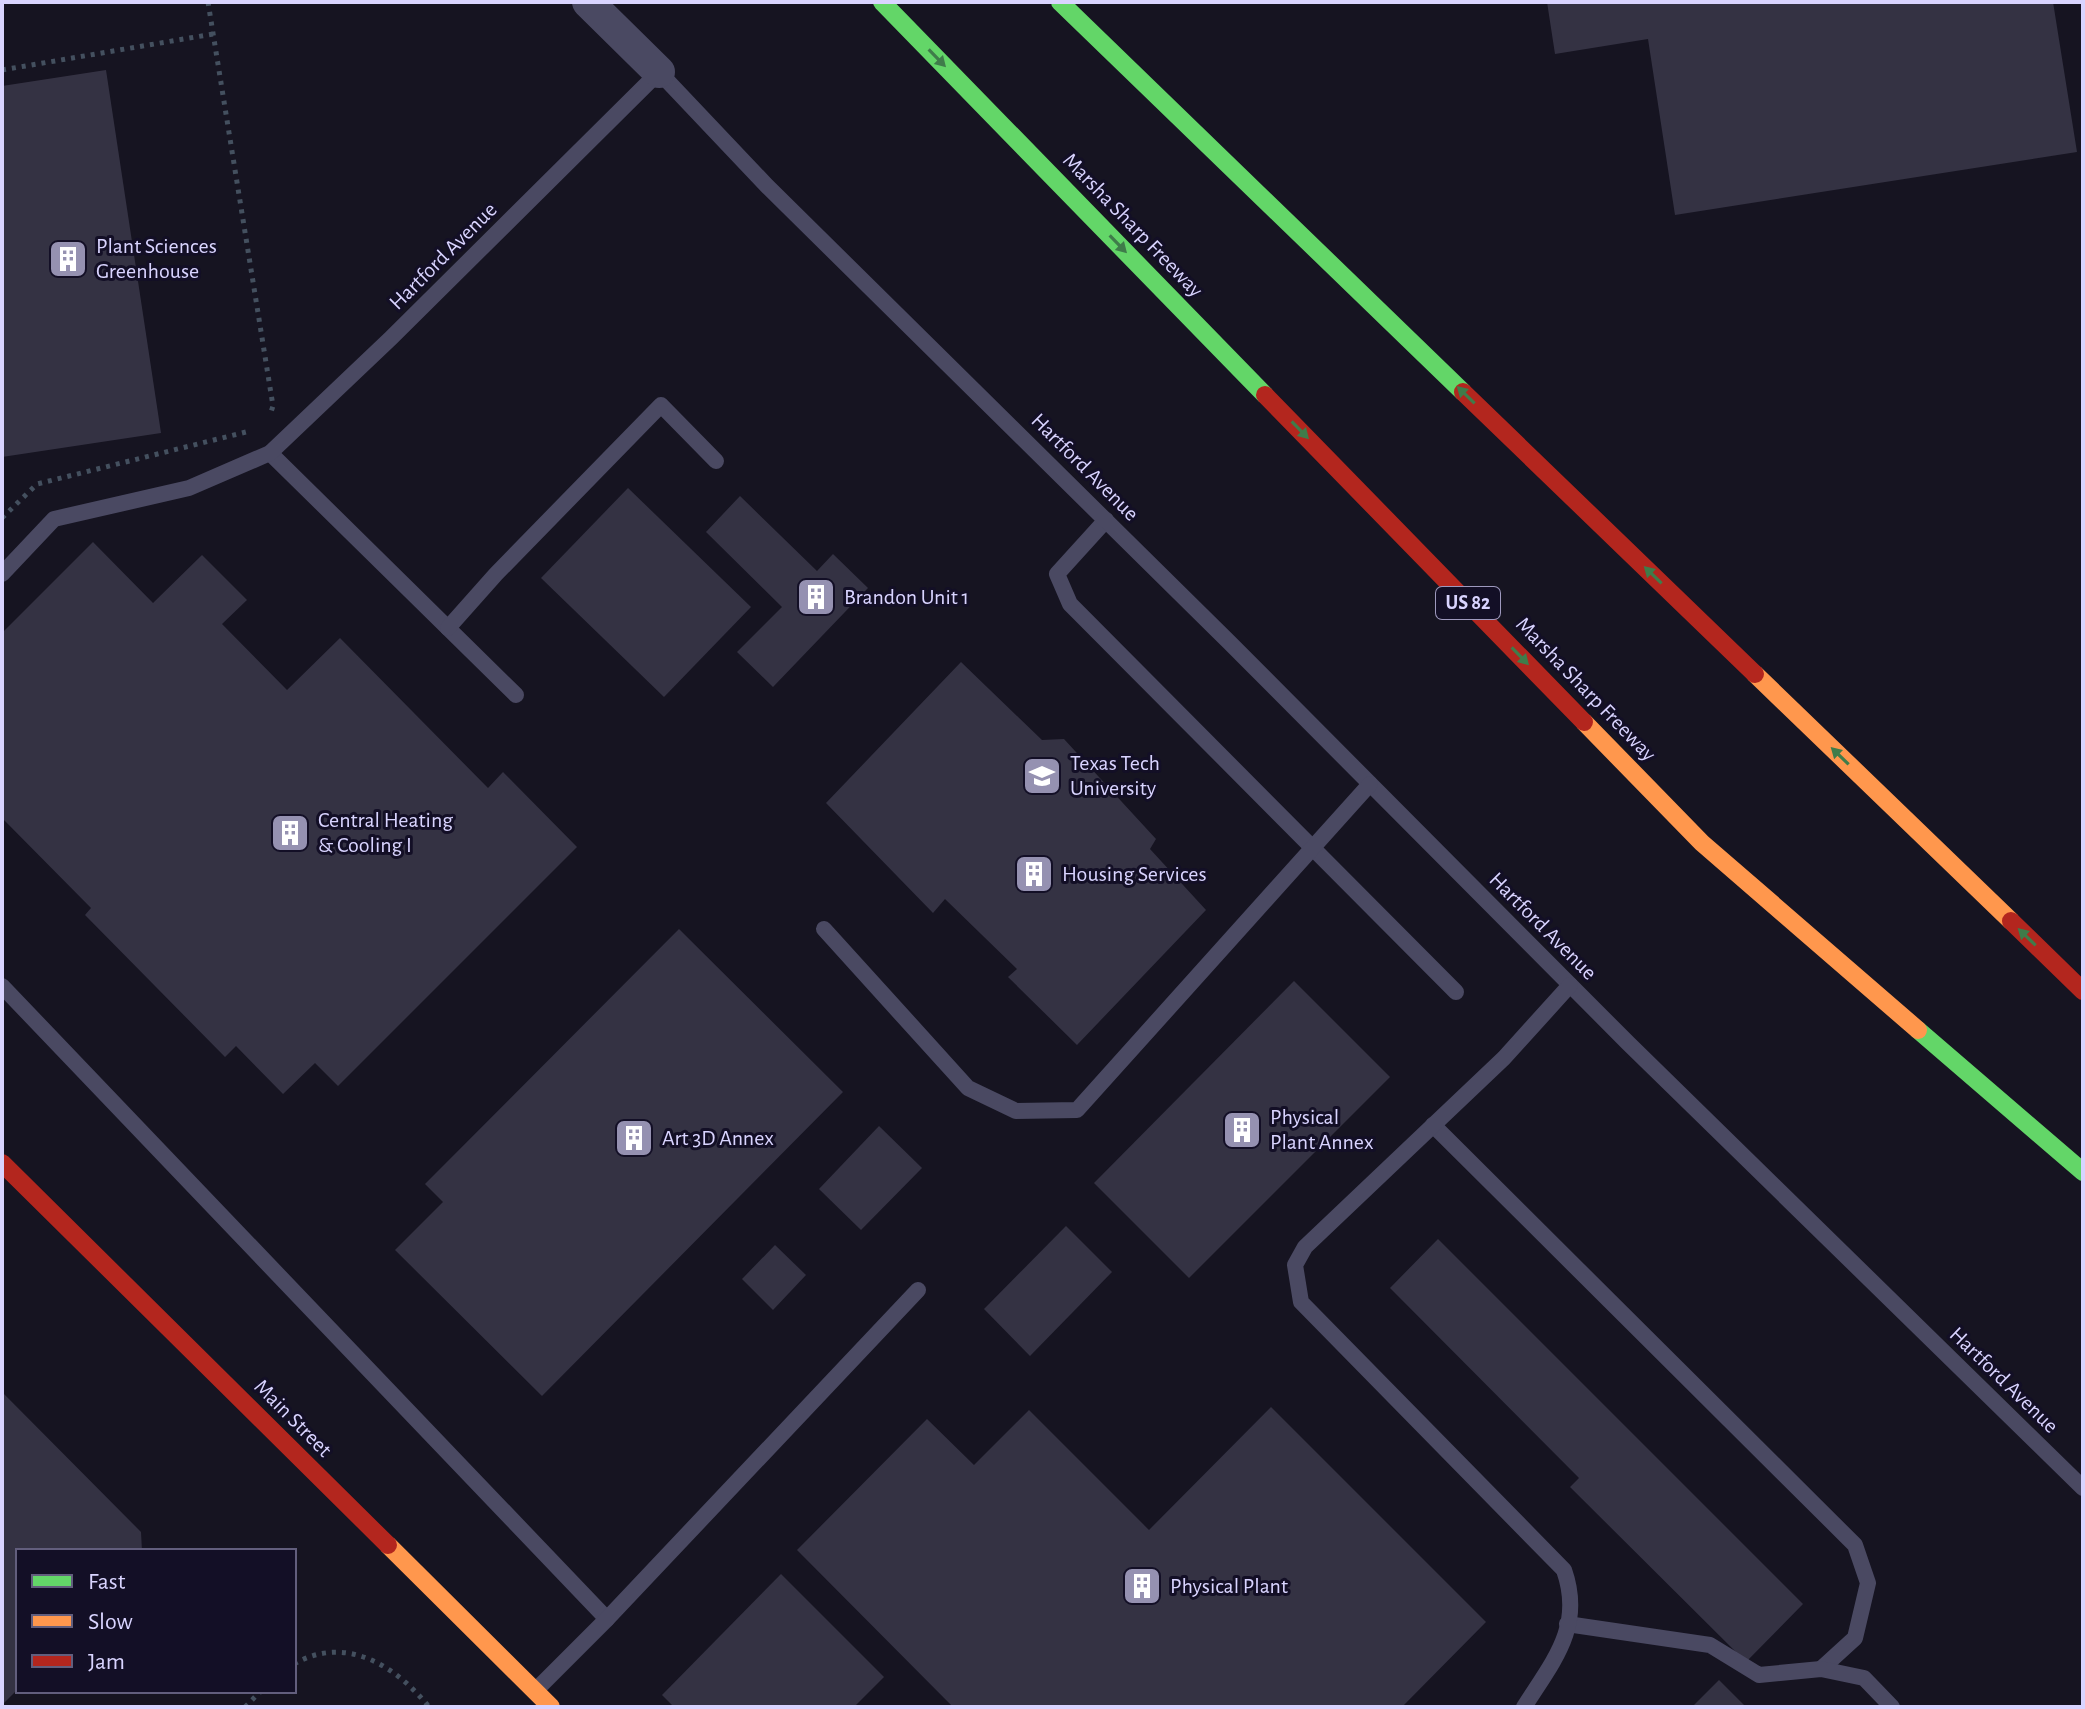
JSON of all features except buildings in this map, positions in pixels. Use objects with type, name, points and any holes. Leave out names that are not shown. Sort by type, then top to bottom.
[{"type":"main road","name":"Marsha Sharp Freeway","points":[[882,2],[1702,843],[2083,1172]]},
{"type":"main road","points":[[1060,2],[2083,991]]},
{"type":"main road","name":"Main Street","points":[[2,1163],[551,1707]]},
{"type":"street","points":[[588,2],[659,72]]},
{"type":"lane","name":"Hartford Avenue","points":[[2,574],[54,519],[189,488],[270,453],[391,338],[659,72],[767,186],[1570,985],[2083,1488]]},
{"type":"lane","points":[[448,628],[496,574],[661,405],[716,461]]},
{"type":"lane","points":[[270,453],[516,695]]},
{"type":"lane","points":[[1106,520],[1057,574],[1070,604],[1456,992]]},
{"type":"lane","points":[[824,929],[968,1088],[1016,1111],[1077,1110],[1370,784]]},
{"type":"lane","points":[[1524,1707],[1565,1642],[1571,1592],[1564,1570],[1301,1302],[1295,1265],[1305,1247],[1504,1058],[1570,985]]},
{"type":"lane","points":[[2,986],[607,1619]]},
{"type":"lane","points":[[1433,1125],[1855,1545],[1868,1583],[1855,1638],[1821,1669]]},
{"type":"lane","points":[[535,1691],[918,1290]]},
{"type":"lane","points":[[1567,1624],[1710,1645],[1759,1675],[1821,1669],[1864,1678],[1892,1707]]},
{"type":"path","points":[[208,2],[273,406],[269,418],[262,424]]},
{"type":"path","points":[[2,70],[213,34]]},
{"type":"path","points":[[2,518],[37,484],[255,429]]},
{"type":"path","points":[[296,1663],[332,1651],[361,1655],[402,1677],[429,1707]]},
{"type":"traffic: fast","points":[[882,2],[1265,395]]},
{"type":"traffic: fast","points":[[1060,2],[1463,392]]},
{"type":"traffic: fast","points":[[1918,1030],[2083,1172]]},
{"type":"traffic: slow","points":[[1755,674],[2011,921]]},
{"type":"traffic: slow","points":[[1584,722],[1702,843],[1918,1030]]},
{"type":"traffic: slow","points":[[388,1545],[551,1707]]},
{"type":"traffic: jam","points":[[1463,392],[1755,674]]},
{"type":"traffic: jam","points":[[1265,395],[1584,722]]},
{"type":"traffic: jam","points":[[2011,921],[2083,991]]},
{"type":"traffic: jam","points":[[2,1163],[388,1545]]},
{"type":"place","name":"Plant Sciences Greenhouse","points":[[68,259]]},
{"type":"place","name":"Brandon Unit 1","points":[[816,597]]},
{"type":"place","name":"Texas Tech University","points":[[1042,776]]},
{"type":"place","name":"Central Heating & Cooling I","points":[[290,833]]},
{"type":"place","name":"Housing Services","points":[[1034,874]]},
{"type":"place","name":"Physical Plant Annex","points":[[1242,1130]]},
{"type":"place","name":"Art 3D Annex","points":[[634,1138]]},
{"type":"place","name":"Physical Plant","points":[[1142,1586]]}]
